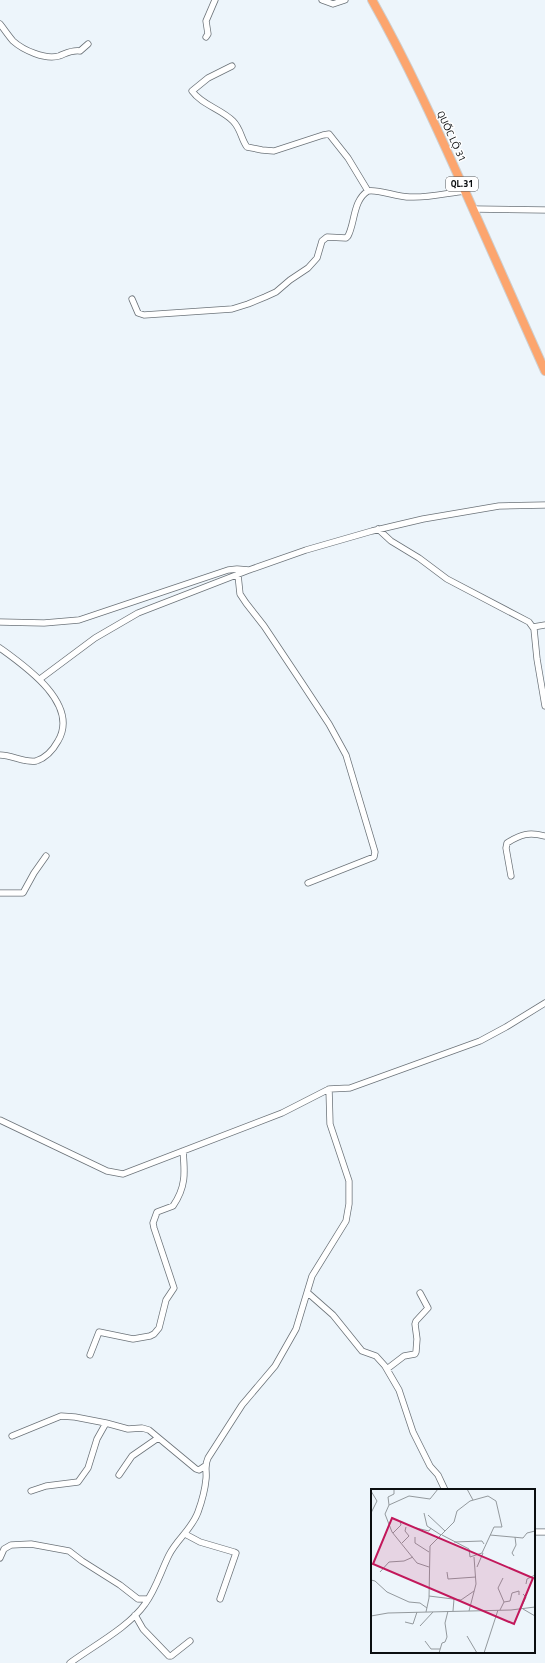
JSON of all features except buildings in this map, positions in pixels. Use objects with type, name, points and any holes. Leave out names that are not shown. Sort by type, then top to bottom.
[{"type":"highway","name":"QUỐC LỘ 31","points":[[372,0],[412,76],[474,209],[545,370]]},
{"type":"street","points":[[206,37],[208,34],[206,21],[215,0]]},
{"type":"street","points":[[322,0],[333,4],[345,0]]},
{"type":"street","points":[[0,24],[14,41],[21,46],[42,55],[59,56],[71,50],[80,51],[88,44]]},
{"type":"street","points":[[232,66],[208,78],[192,91],[203,102],[232,120],[239,128],[247,147],[274,151],[329,134],[348,158],[368,191]]},
{"type":"street","points":[[132,299],[138,313],[158,315],[232,309],[248,304],[276,292],[308,268],[317,258],[324,239],[331,236],[346,238],[362,197],[368,191],[376,190],[399,197],[413,198],[465,192]]},
{"type":"street","points":[[474,209],[545,210]]},
{"type":"street","points":[[40,679],[95,638],[138,612],[306,550],[378,529],[479,509],[499,506],[545,505]]},
{"type":"street","points":[[378,529],[390,541],[419,558],[447,579],[529,622],[533,627],[545,704]]},
{"type":"street","points":[[0,622],[44,623],[76,620],[228,570],[249,570]]},
{"type":"street","points":[[238,575],[240,594],[271,636],[329,724],[346,755],[375,852],[374,857],[308,883]]},
{"type":"street","points":[[533,627],[545,625]]},
{"type":"street","points":[[0,648],[40,679],[60,709],[62,723],[60,738],[53,750],[38,760],[28,761],[7,755],[0,755]]},
{"type":"street","points":[[511,876],[506,848],[507,843],[516,838],[533,833],[545,836]]},
{"type":"street","points":[[0,894],[23,893],[34,873],[46,856]]},
{"type":"street","points":[[0,1120],[107,1171],[116,1174],[123,1174],[282,1113],[329,1089],[350,1088],[418,1062],[466,1047],[506,1027],[545,1003]]},
{"type":"street","points":[[70,1663],[126,1623],[135,1615],[154,1590],[169,1554],[185,1534],[195,1518],[203,1499],[206,1479],[205,1466],[210,1454],[242,1405],[275,1366],[296,1329],[314,1271],[346,1221],[349,1204],[347,1176],[330,1124],[329,1089]]},
{"type":"street","points":[[90,1355],[99,1332],[133,1338],[150,1336],[158,1331],[166,1300],[174,1288],[153,1223],[157,1212],[173,1206],[183,1187],[185,1177],[183,1151]]},
{"type":"street","points":[[308,1293],[333,1315],[362,1350],[378,1357],[387,1369],[400,1390],[413,1432],[430,1466],[438,1475],[445,1489]]},
{"type":"street","points":[[387,1369],[404,1356],[415,1354],[416,1352],[417,1339],[414,1324],[428,1308],[420,1294]]},
{"type":"street","points":[[12,1436],[61,1416],[74,1417],[132,1429],[142,1428],[148,1430],[199,1470],[205,1466]]},
{"type":"street","points":[[31,1491],[46,1486],[78,1482],[92,1461],[97,1439],[106,1423]]},
{"type":"street","points":[[119,1475],[132,1456],[158,1438]]},
{"type":"street","points":[[185,1534],[200,1542],[236,1553],[220,1599]]},
{"type":"street","points":[[0,1558],[4,1549],[11,1545],[31,1544],[69,1551],[120,1585],[138,1599],[148,1599]]},
{"type":"street","points":[[135,1615],[143,1630],[168,1656],[171,1656],[190,1640]]}]
